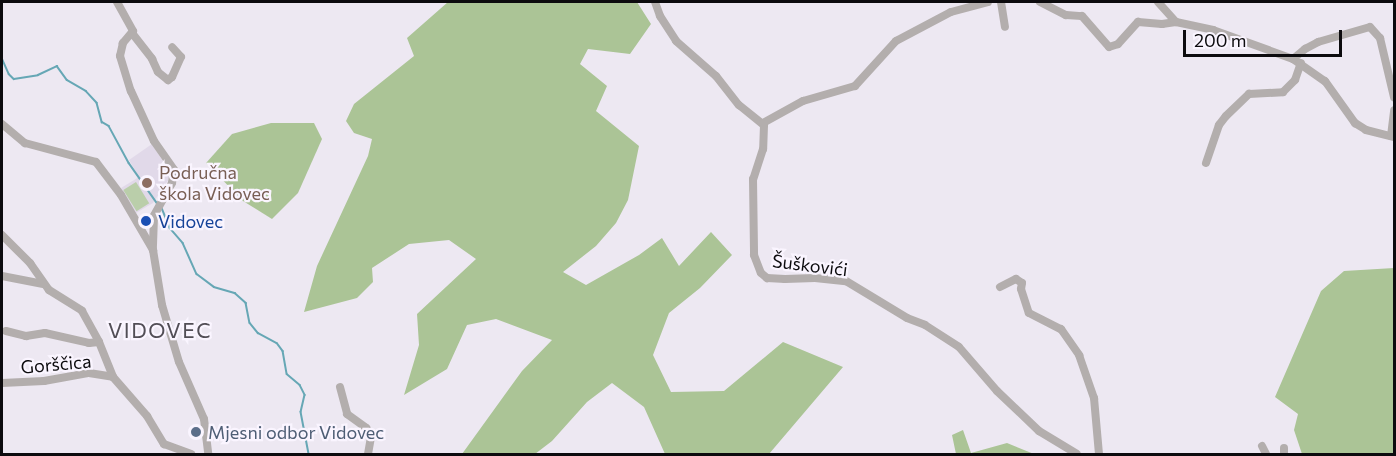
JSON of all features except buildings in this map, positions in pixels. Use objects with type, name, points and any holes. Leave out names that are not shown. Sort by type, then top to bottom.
[{"type":"street","points":[[117,2],[132,26],[132,33],[152,59],[158,72],[168,80],[181,57],[172,47]]},
{"type":"street","points":[[655,2],[665,27],[676,41],[716,76],[739,105],[763,123],[803,101],[855,86],[896,41],[951,12],[988,2]]},
{"type":"street","points":[[1001,2],[1005,27]]},
{"type":"street","points":[[1040,2],[1065,15],[1082,16],[1106,44],[1113,48],[1138,22],[1162,24],[1176,22],[1213,30],[1297,61],[1324,81],[1355,123],[1366,130],[1393,137],[1395,110]]},
{"type":"street","points":[[1158,2],[1176,22]]},
{"type":"street","points":[[1206,163],[1219,125],[1226,116],[1249,94],[1276,95],[1283,92],[1295,80],[1297,61],[1305,49],[1318,42],[1370,27],[1380,38],[1395,97]]},
{"type":"street","points":[[132,33],[123,44],[120,56],[131,91],[154,141],[174,170],[172,183],[154,216],[153,250],[162,305],[179,363],[204,419],[208,454]]},
{"type":"street","name":"Šuškovići","points":[[763,123],[763,150],[753,179],[754,255],[761,273],[766,278],[776,279],[815,278],[846,281],[907,318],[925,325],[959,347],[997,391],[1039,431],[1077,454]]},
{"type":"street","points":[[2,124],[25,143],[96,162],[121,195],[153,250]]},
{"type":"street","points":[[2,235],[30,263],[43,284],[82,311],[99,342],[112,377],[147,416],[161,440],[171,451],[191,454]]},
{"type":"street","points":[[2,276],[43,284]]},
{"type":"street","points":[[1000,287],[1016,279],[1022,283],[1029,313],[1061,329],[1079,356],[1094,398],[1100,454]]},
{"type":"street","points":[[6,331],[27,336],[45,333],[89,343],[99,342]]},
{"type":"street","name":"Gorščica","points":[[2,383],[44,381],[89,373],[112,377]]},
{"type":"street","points":[[340,387],[347,414],[369,432],[371,443],[368,454]]},
{"type":"street","points":[[1262,446],[1266,454]]},
{"type":"shaded area","name":"Područna škola Vidovec","points":[[152,144],[169,171],[169,179],[153,203],[136,213],[121,188],[139,177],[129,160]]},
{"type":"green space","points":[[448,2],[637,2],[651,24],[630,54],[588,49],[580,64],[607,86],[596,111],[639,146],[628,200],[616,223],[596,246],[563,272],[586,285],[639,255],[662,238],[679,266],[711,232],[732,255],[700,288],[669,313],[653,355],[671,392],[724,391],[783,342],[843,367],[769,454],[665,454],[644,407],[612,383],[587,402],[552,441],[535,454],[462,454],[522,371],[552,340],[496,319],[467,325],[447,369],[404,395],[419,345],[417,314],[476,259],[449,240],[409,244],[372,268],[373,282],[357,298],[304,312],[317,266],[368,156],[372,139],[354,133],[346,121],[354,104],[414,56],[407,38]]},
{"type":"green space","points":[[271,123],[314,123],[322,139],[298,193],[272,219],[243,201],[206,163],[232,134]]},
{"type":"green space","points":[[136,182],[149,203],[137,211],[123,190]]},
{"type":"green space","points":[[1394,268],[1394,454],[1302,454],[1294,430],[1298,414],[1275,397],[1321,291],[1344,271]]},
{"type":"green space","points":[[963,430],[971,453],[1007,443],[1034,454],[956,454],[952,435]]},
{"type":"waterway","name":"Vidovec","points":[[2,58],[9,74],[14,79],[38,75],[57,66],[67,80],[86,91],[97,103],[102,122],[109,126],[129,163],[157,203]]},
{"type":"waterway","name":"Vidovec","points":[[162,208],[170,228],[183,243],[197,274],[214,287],[235,293],[246,303],[250,323],[258,333],[277,343],[283,351],[287,374],[300,385],[305,395],[301,412],[309,454]]},
{"type":"place","name":"Područna škola Vidovec","points":[[147,183]]},
{"type":"place","name":"Vidovec","points":[[146,221]]},
{"type":"place","name":"Mjesni odbor Vidovec","points":[[196,432]]},
{"type":"district","name":"VIDOVEC","points":[[160,330]]}]
